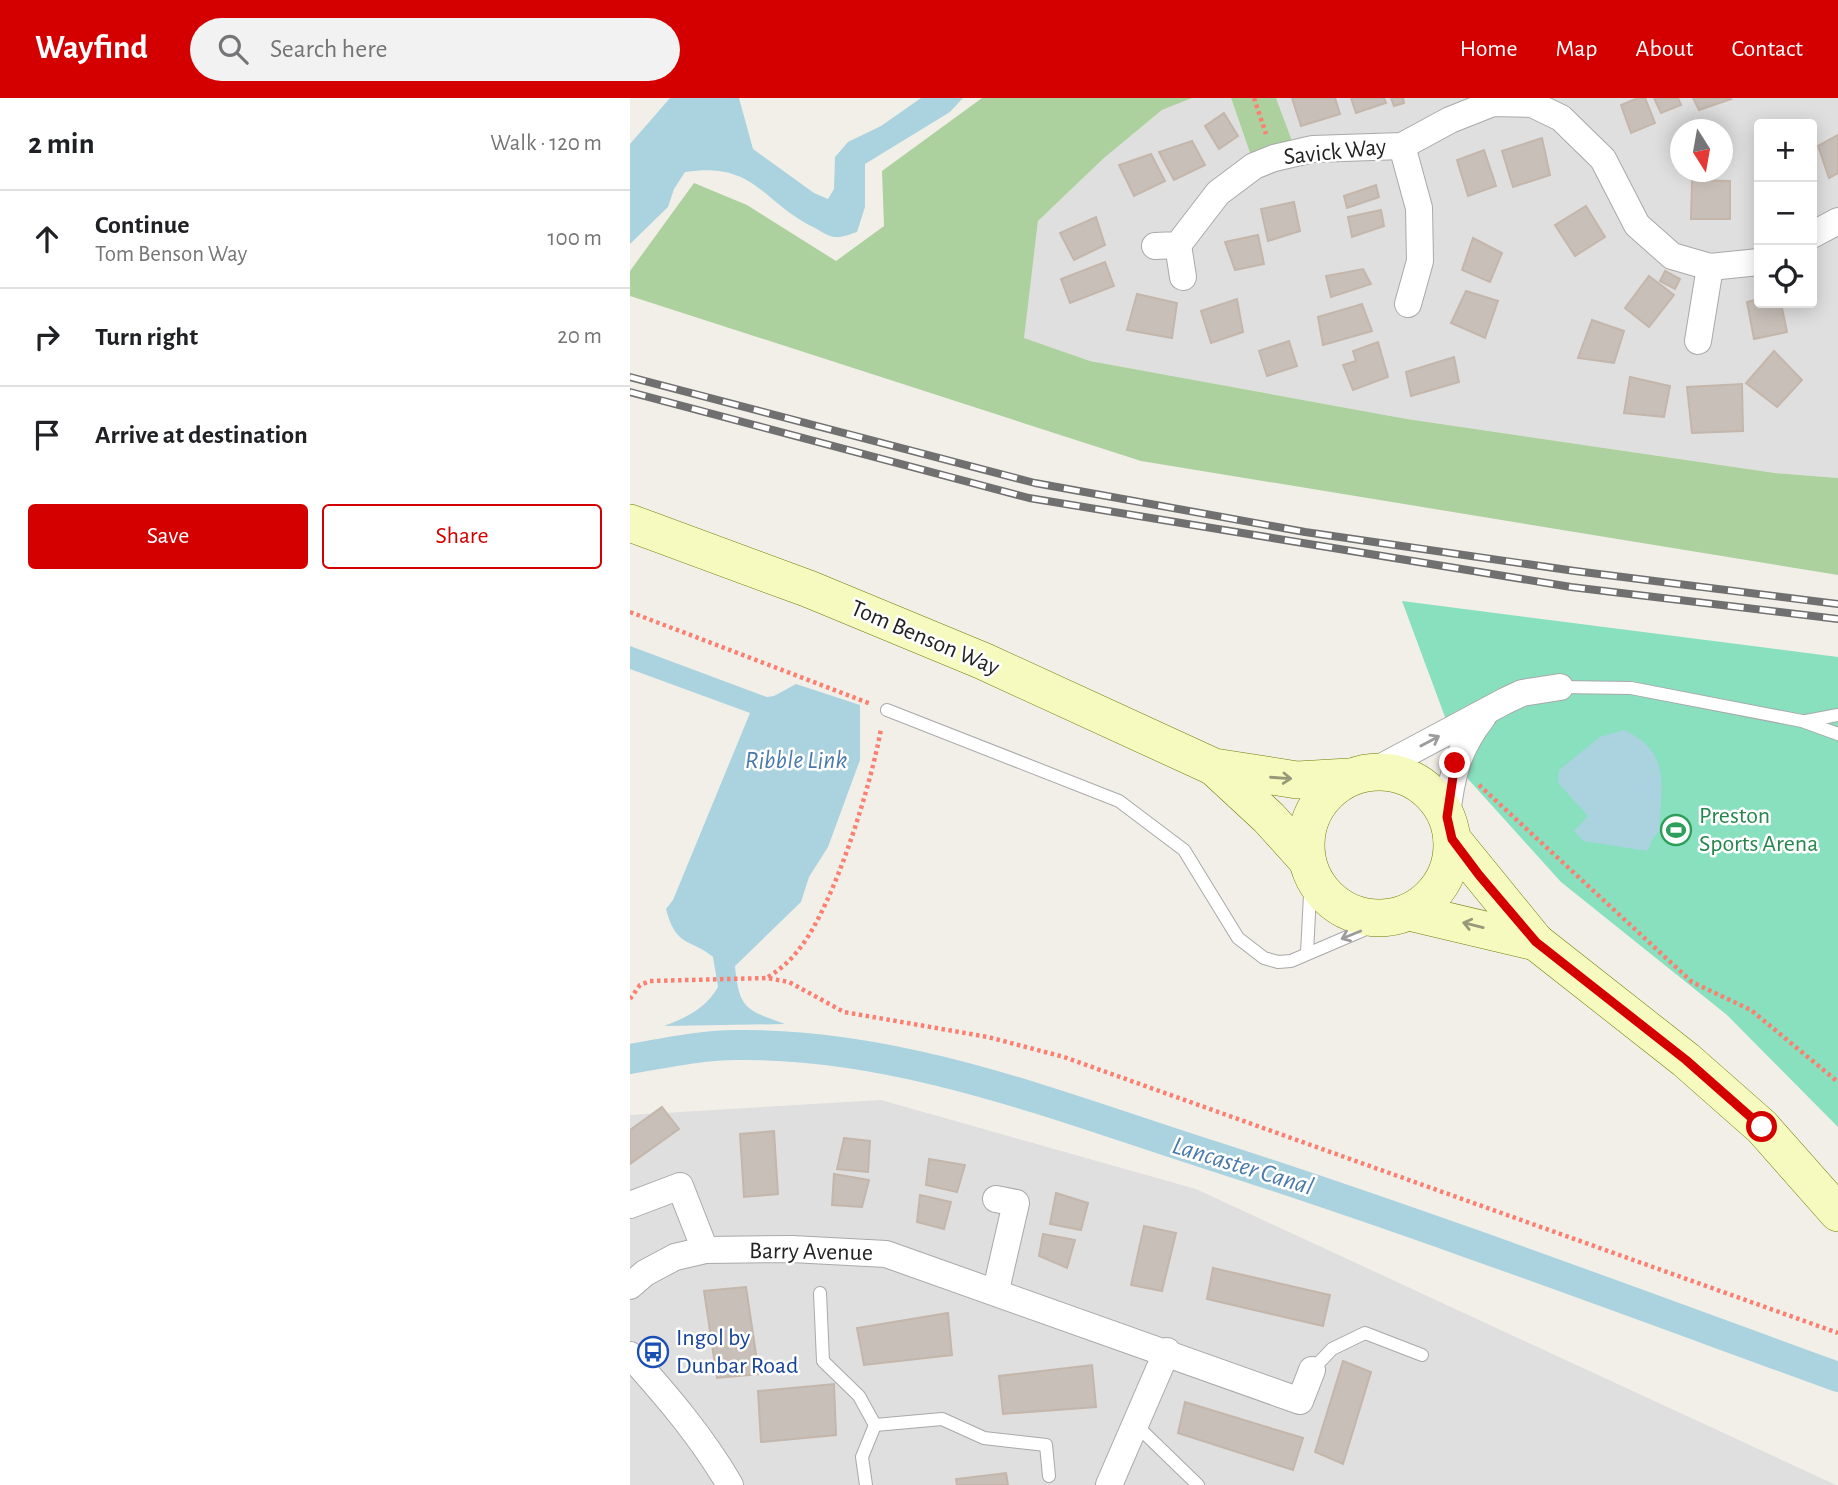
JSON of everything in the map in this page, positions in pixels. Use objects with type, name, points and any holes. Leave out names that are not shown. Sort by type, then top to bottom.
[{"type":"main road","name":"Tom Benson Way","points":[[630,523],[809,589],[983,661],[1214,767],[1297,780],[1361,774]]},
{"type":"main road","name":"Tom Benson Way","points":[[1214,767],[1269,818],[1308,867]]},
{"type":"main road","points":[[1536,942],[1401,915],[1369,918],[1345,911],[1325,896],[1308,867],[1305,834],[1313,810],[1328,790],[1361,774],[1395,773],[1417,781],[1435,797],[1450,828],[1536,942],[1686,1060],[1762,1127],[1838,1213]]},
{"type":"main road","points":[[1401,915],[1428,900],[1442,883],[1451,862],[1450,828]]},
{"type":"street","name":"Savick Way","points":[[1183,277],[1166,245],[1218,193],[1254,166],[1312,149],[1402,146],[1450,120],[1493,103],[1564,108],[1603,159],[1637,225],[1672,256],[1710,267],[1754,263]]},
{"type":"street","name":"Savick Way","points":[[1402,146],[1419,221],[1420,261],[1408,304]]},
{"type":"street","points":[[1817,232],[1838,221]]},
{"type":"street","points":[[1698,341],[1710,267]]},
{"type":"street","points":[[1361,774],[1522,693],[1560,687]]},
{"type":"street","points":[[1450,828],[1455,763],[1464,743],[1489,710]]},
{"type":"street","points":[[630,1205],[680,1186],[705,1250]]},
{"type":"street","points":[[996,1199],[1016,1203],[996,1290]]},
{"type":"street","name":"Barry Avenue","points":[[630,1286],[645,1273],[675,1257],[705,1250],[792,1249],[886,1254],[996,1290],[1300,1401],[1312,1370]]},
{"type":"street","points":[[1109,1485],[1167,1351]]},
{"type":"street","points":[[630,1355],[680,1411],[730,1485]]},
{"type":"lane","points":[[1560,687],[1631,688],[1802,721],[1838,734]]},
{"type":"lane","points":[[887,710],[1119,801],[1184,850],[1238,939],[1264,958],[1278,962],[1292,961],[1401,915]]},
{"type":"lane","points":[[1802,721],[1838,715]]},
{"type":"lane","points":[[1307,953],[1308,867]]},
{"type":"lane","points":[[820,1293],[823,1360],[859,1396],[875,1425]]},
{"type":"lane","points":[[1312,1370],[1332,1349],[1365,1333],[1422,1355]]},
{"type":"lane","points":[[875,1425],[942,1419],[984,1438],[1046,1445],[1049,1476]]},
{"type":"lane","points":[[1135,1423],[1198,1485]]},
{"type":"lane","points":[[866,1485],[862,1457],[875,1425]]},
{"type":"path","points":[[1254,98],[1274,158]]},
{"type":"path","points":[[630,612],[887,710],[856,822],[820,912],[801,947],[784,966],[767,978]]},
{"type":"path","points":[[1455,763],[1692,982],[1751,1010],[1838,1082]]},
{"type":"path","points":[[630,999],[640,985],[650,981],[767,978],[789,982],[844,1012],[988,1037],[1064,1057],[1838,1333]]},
{"type":"shaded area","points":[[1192,98],[1231,98],[1250,153],[1291,141],[1276,98],[1838,98],[1838,478],[1775,473],[1407,419],[1090,361],[1023,338],[1038,221],[1104,158],[1162,110]]},
{"type":"shaded area","points":[[881,1100],[1196,1189],[1836,1485],[630,1485],[630,1115]]},
{"type":"green space","points":[[982,98],[1192,98],[1162,110],[1104,158],[1038,221],[1024,338],[1090,361],[1407,419],[1775,473],[1838,478],[1838,575],[1141,461],[630,296],[630,271],[694,183],[747,205],[836,261],[884,226],[882,171]]},
{"type":"green space","points":[[1231,98],[1276,98],[1292,141],[1250,153]]},
{"type":"green space","name":"Preston Sports Arena","points":[[1402,601],[1838,657],[1838,1127],[1727,1015],[1561,882],[1468,779]]},
{"type":"water","points":[[670,98],[739,98],[753,149],[814,193],[828,199],[834,189],[835,157],[848,142],[881,126],[921,98],[963,98],[950,112],[865,164],[865,207],[857,232],[840,237],[830,236],[797,218],[743,178],[709,170],[685,172],[674,189],[668,207],[630,244],[630,144]]},
{"type":"water","name":"Ribble Link","points":[[630,646],[767,697],[796,684],[860,705],[860,760],[828,847],[809,877],[801,902],[735,966],[739,991],[747,1006],[761,1015],[785,1024],[664,1026],[695,1011],[708,1001],[718,987],[713,957],[679,936],[666,909],[673,900],[750,713],[630,669]]},
{"type":"water","points":[[1624,730],[1650,749],[1660,772],[1659,831],[1648,851],[1583,841],[1574,831],[1588,816],[1558,783],[1559,770],[1600,737]]},
{"type":"building","points":[[1292,98],[1335,98],[1340,114],[1301,126]]},
{"type":"building","points":[[1351,98],[1384,98],[1386,103],[1356,113]]},
{"type":"building","points":[[1391,98],[1403,98],[1404,103],[1394,106]]},
{"type":"building","points":[[1645,98],[1655,123],[1631,133],[1621,105]]},
{"type":"building","points":[[1654,98],[1678,98],[1681,105],[1661,113]]},
{"type":"building","points":[[1693,98],[1730,98],[1731,99],[1699,110]]},
{"type":"building","points":[[1224,113],[1238,136],[1219,149],[1205,126]]},
{"type":"building","points":[[1838,135],[1838,173],[1829,178],[1818,146]]},
{"type":"building","points":[[1542,138],[1550,175],[1513,187],[1502,151]]},
{"type":"building","points":[[1192,141],[1205,165],[1174,180],[1159,152]]},
{"type":"building","points":[[1484,150],[1496,186],[1468,196],[1457,160]]},
{"type":"building","points":[[1151,154],[1165,181],[1134,196],[1119,165]]},
{"type":"building","points":[[1692,182],[1730,182],[1730,219],[1691,219]]},
{"type":"building","points":[[1376,185],[1379,197],[1347,208],[1344,196]]},
{"type":"building","points":[[1294,202],[1300,231],[1268,241],[1261,209]]},
{"type":"building","points":[[1586,206],[1605,237],[1575,256],[1555,225]]},
{"type":"building","points":[[1381,210],[1384,226],[1352,237],[1348,217]]},
{"type":"building","points":[[1096,217],[1105,245],[1074,260],[1060,233]]},
{"type":"building","points":[[1258,235],[1264,264],[1235,270],[1225,242]]},
{"type":"building","points":[[1473,238],[1502,253],[1490,282],[1462,270]]},
{"type":"building","points":[[1105,262],[1114,286],[1070,303],[1061,279]]},
{"type":"building","points":[[1363,269],[1371,284],[1331,297],[1326,276]]},
{"type":"building","points":[[1665,271],[1680,279],[1675,289],[1660,281]]},
{"type":"building","points":[[1649,276],[1674,295],[1649,327],[1625,308]]},
{"type":"building","points":[[1466,291],[1498,301],[1485,338],[1451,323]]},
{"type":"building","points":[[1137,294],[1177,303],[1172,338],[1127,330]]},
{"type":"building","points":[[1237,299],[1243,332],[1211,343],[1201,311]]},
{"type":"building","points":[[1754,300],[1754,308],[1782,308],[1787,332],[1754,339],[1747,302]]},
{"type":"building","points":[[1362,304],[1372,331],[1323,345],[1318,317]]},
{"type":"building","points":[[1592,320],[1624,331],[1614,363],[1578,358]]},
{"type":"building","points":[[1289,341],[1297,366],[1267,376],[1259,351]]},
{"type":"building","points":[[1378,342],[1388,377],[1353,390],[1343,365],[1356,361],[1353,351]]},
{"type":"building","points":[[1774,351],[1802,380],[1777,407],[1746,383]]},
{"type":"building","points":[[1454,357],[1459,382],[1411,396],[1406,372]]},
{"type":"building","points":[[1630,377],[1670,386],[1664,417],[1624,413]]},
{"type":"building","points":[[1742,384],[1743,431],[1692,433],[1687,387]]},
{"type":"building","points":[[662,1107],[679,1129],[630,1164],[630,1130]]},
{"type":"building","points":[[774,1131],[778,1194],[744,1197],[740,1134]]},
{"type":"building","points":[[844,1138],[870,1141],[868,1172],[837,1169]]},
{"type":"building","points":[[929,1159],[965,1165],[957,1192],[926,1185]]},
{"type":"building","points":[[834,1174],[869,1180],[862,1207],[832,1205]]},
{"type":"building","points":[[1056,1193],[1088,1203],[1081,1230],[1050,1224]]},
{"type":"building","points":[[920,1195],[951,1202],[944,1229],[917,1222]]},
{"type":"building","points":[[1144,1226],[1176,1233],[1162,1291],[1131,1285]]},
{"type":"building","points":[[1043,1234],[1075,1240],[1067,1268],[1039,1256]]},
{"type":"building","points":[[1213,1268],[1330,1295],[1323,1326],[1207,1299]]},
{"type":"building","points":[[746,1287],[759,1374],[717,1378],[704,1291]]},
{"type":"building","points":[[948,1313],[952,1355],[864,1365],[857,1328]]},
{"type":"building","points":[[1343,1361],[1371,1372],[1343,1464],[1315,1452]]},
{"type":"building","points":[[1092,1365],[1096,1407],[1003,1414],[999,1376]]},
{"type":"building","points":[[834,1384],[836,1435],[761,1442],[758,1391]]},
{"type":"building","points":[[1185,1402],[1303,1438],[1293,1470],[1178,1433]]},
{"type":"building","points":[[1006,1473],[1008,1485],[957,1485],[956,1479]]},
{"type":"waterway","name":"Lancaster Canal","points":[[630,1059],[724,1045],[798,1047],[858,1054],[977,1081],[1368,1208],[1838,1377]]},
{"type":"railway","points":[[630,377],[1035,483],[1305,532],[1575,571],[1838,604]]},
{"type":"railway","points":[[630,392],[1029,498],[1571,587],[1838,619]]},
{"type":"place","name":"Preston Sports Arena","points":[[1676,830]]},
{"type":"place","name":"Ingol by Dunbar Road","points":[[653,1352]]},
{"type":"route","points":[[1455,763],[1447,817],[1452,839],[1479,875],[1536,942],[1686,1060],[1762,1127]]}]
